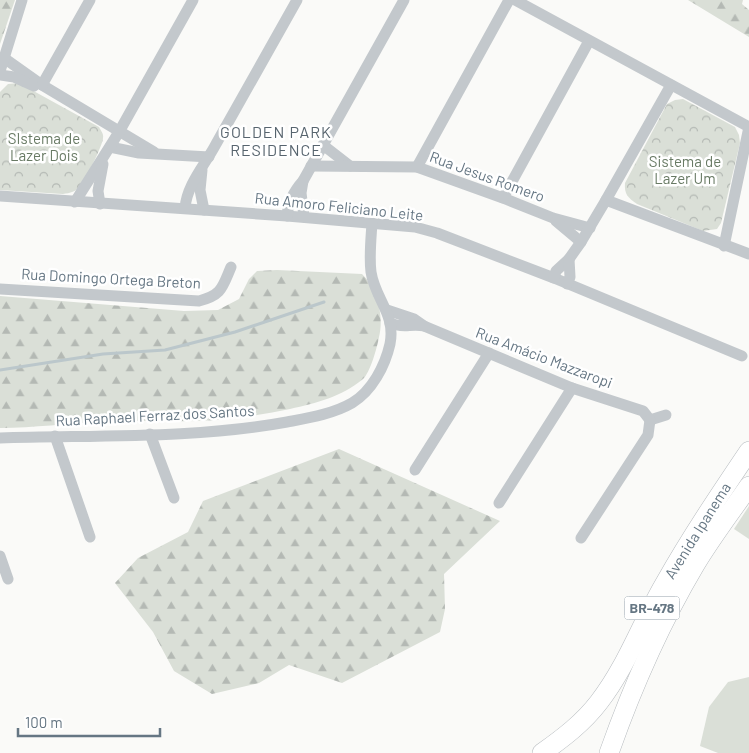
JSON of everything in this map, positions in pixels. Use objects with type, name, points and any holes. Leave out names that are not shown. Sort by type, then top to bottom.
[{"type":"main road","name":"Avenida Ipanema","points":[[542,753],[574,730],[599,702],[624,663],[677,562],[749,451]]},
{"type":"main road","name":"Avenida Ipanema","points":[[609,753],[653,644],[696,564],[749,486]]},
{"type":"street","points":[[0,71],[22,0]]},
{"type":"street","points":[[0,75],[18,78],[40,87],[90,0]]},
{"type":"street","points":[[75,202],[119,132],[193,0]]},
{"type":"street","points":[[185,208],[186,196],[191,184],[209,157],[297,0]]},
{"type":"street","points":[[287,216],[290,199],[303,181],[404,0]]},
{"type":"street","points":[[417,167],[509,0]]},
{"type":"street","points":[[515,0],[749,127],[724,246]]},
{"type":"street","points":[[503,198],[590,41]]},
{"type":"street","points":[[4,58],[42,85],[154,152]]},
{"type":"street","points":[[554,278],[556,271],[569,259],[590,228],[671,85]]},
{"type":"street","points":[[323,145],[350,166]]},
{"type":"street","points":[[108,149],[139,153],[154,152],[209,157]]},
{"type":"street","points":[[100,204],[98,191],[99,176],[108,149]]},
{"type":"street","name":"Rua Jesus Romero","points":[[311,166],[417,167],[552,218],[590,228]]},
{"type":"street","points":[[202,168],[200,190],[204,210]]},
{"type":"street","points":[[303,181],[301,193],[304,217]]},
{"type":"street","name":"Rua Amoro Feliciano Leite","points":[[0,196],[100,204],[185,208],[415,227],[437,233],[554,278],[742,356]]},
{"type":"street","points":[[606,200],[749,254]]},
{"type":"street","name":"Rua Jesus Romero","points":[[552,218],[581,242]]},
{"type":"street","name":"Rua Raphael Ferraz dos Santos","points":[[0,438],[150,434],[236,429],[311,417],[352,403],[366,391],[384,364],[395,325],[371,273],[372,223]]},
{"type":"street","points":[[567,284],[570,277],[569,259]]},
{"type":"street","name":"Rua Domingo Ortega Breton","points":[[0,289],[199,301],[213,298],[222,289],[231,267]]},
{"type":"street","name":"Rua Amácio Mazzaropi","points":[[387,310],[414,318],[424,326],[572,388],[643,411],[650,420]]},
{"type":"street","name":"Rua Amácio Mazzaropi","points":[[395,325],[424,326]]},
{"type":"street","points":[[415,470],[489,353]]},
{"type":"street","points":[[499,503],[572,388]]},
{"type":"street","points":[[581,538],[648,435],[650,420],[666,415]]},
{"type":"street","points":[[150,434],[174,498]]},
{"type":"street","points":[[55,436],[90,537]]},
{"type":"street","points":[[0,556],[8,579]]},
{"type":"green space","points":[[0,0],[15,0],[0,44]]},
{"type":"green space","points":[[688,0],[743,0],[742,4],[749,10],[749,37]]},
{"type":"green space","name":"SIstema de Lazer Dois","points":[[19,83],[99,127],[102,132],[102,142],[97,155],[83,182],[75,191],[63,194],[0,190],[0,92],[8,84]]},
{"type":"green space","name":"Sistema de Lazer Um","points":[[683,99],[735,127],[739,135],[740,143],[721,223],[717,229],[703,231],[637,204],[629,198],[625,190],[625,183],[667,104]]},
{"type":"green space","points":[[277,270],[362,274],[368,280],[376,295],[381,321],[375,354],[366,376],[355,385],[337,395],[310,404],[232,418],[197,421],[114,421],[0,428],[0,296],[184,311],[218,310],[239,299],[249,279],[257,271]]},
{"type":"green space","points":[[339,449],[500,521],[444,574],[445,609],[440,632],[342,683],[289,665],[259,683],[212,694],[174,671],[153,632],[115,583],[138,558],[188,532],[203,501]]},
{"type":"green space","points":[[749,506],[749,539],[734,529]]},
{"type":"green space","points":[[749,677],[749,753],[718,753],[700,746],[709,707],[728,682]]},
{"type":"waterway","points":[[0,370],[103,354],[165,350],[235,332],[324,302]]},
{"type":"district","name":"GOLDEN PARK RESIDENCE","points":[[276,141]]}]
